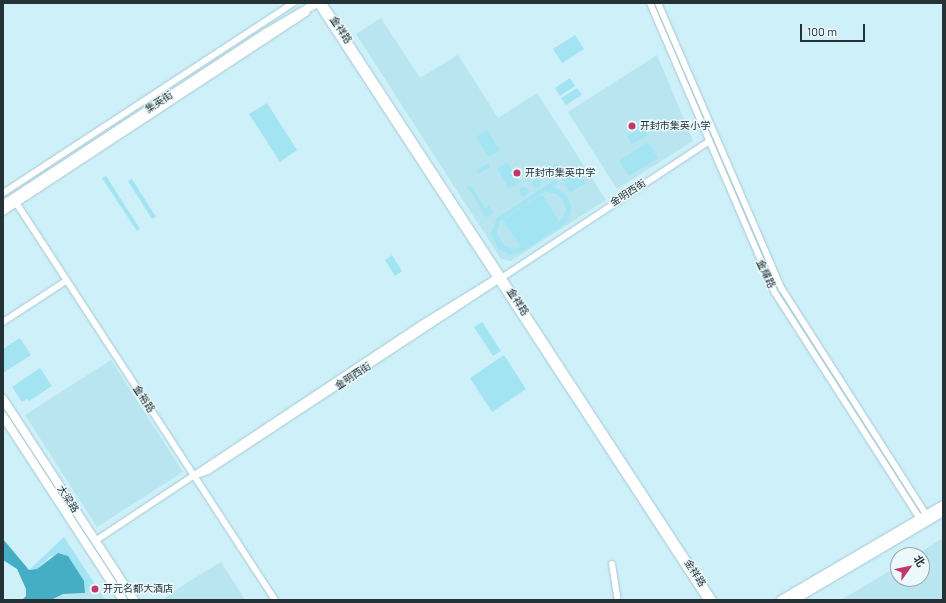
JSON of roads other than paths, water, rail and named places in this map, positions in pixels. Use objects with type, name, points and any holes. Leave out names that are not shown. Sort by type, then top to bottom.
[{"type":"main road","name":"集英街","points":[[3,199],[306,3]]},
{"type":"main road","name":"集英街","points":[[3,204],[14,201],[266,33],[317,3]]},
{"type":"main road","name":"大梁路","points":[[3,399],[134,600]]},
{"type":"main road","name":"大梁路","points":[[3,416],[123,600]]},
{"type":"main road","points":[[794,600],[925,519],[943,505]]},
{"type":"main road","points":[[782,600],[925,519],[943,512]]},
{"type":"street","points":[[3,192],[293,3]]},
{"type":"street","name":"金祥路","points":[[317,3],[713,600]]},
{"type":"street","name":"金祥路","points":[[323,3],[706,600]]},
{"type":"street","name":"金耀路","points":[[650,3],[708,142],[782,308],[925,519]]},
{"type":"street","name":"金耀路","points":[[658,3],[782,289],[925,519]]},
{"type":"street","name":"金明西街","points":[[95,541],[414,329],[509,272],[708,142]]},
{"type":"street","points":[[3,212],[14,201]]},
{"type":"street","name":"金裕路","points":[[14,201],[275,600]]},
{"type":"street","points":[[3,322],[66,281]]},
{"type":"street","points":[[612,564],[618,600]]},
{"type":"place","name":"开封市集英小学","points":[[632,126]]},
{"type":"place","name":"开封市集英中学","points":[[517,173]]},
{"type":"place","name":"开元名都大酒店","points":[[95,589]]}]
